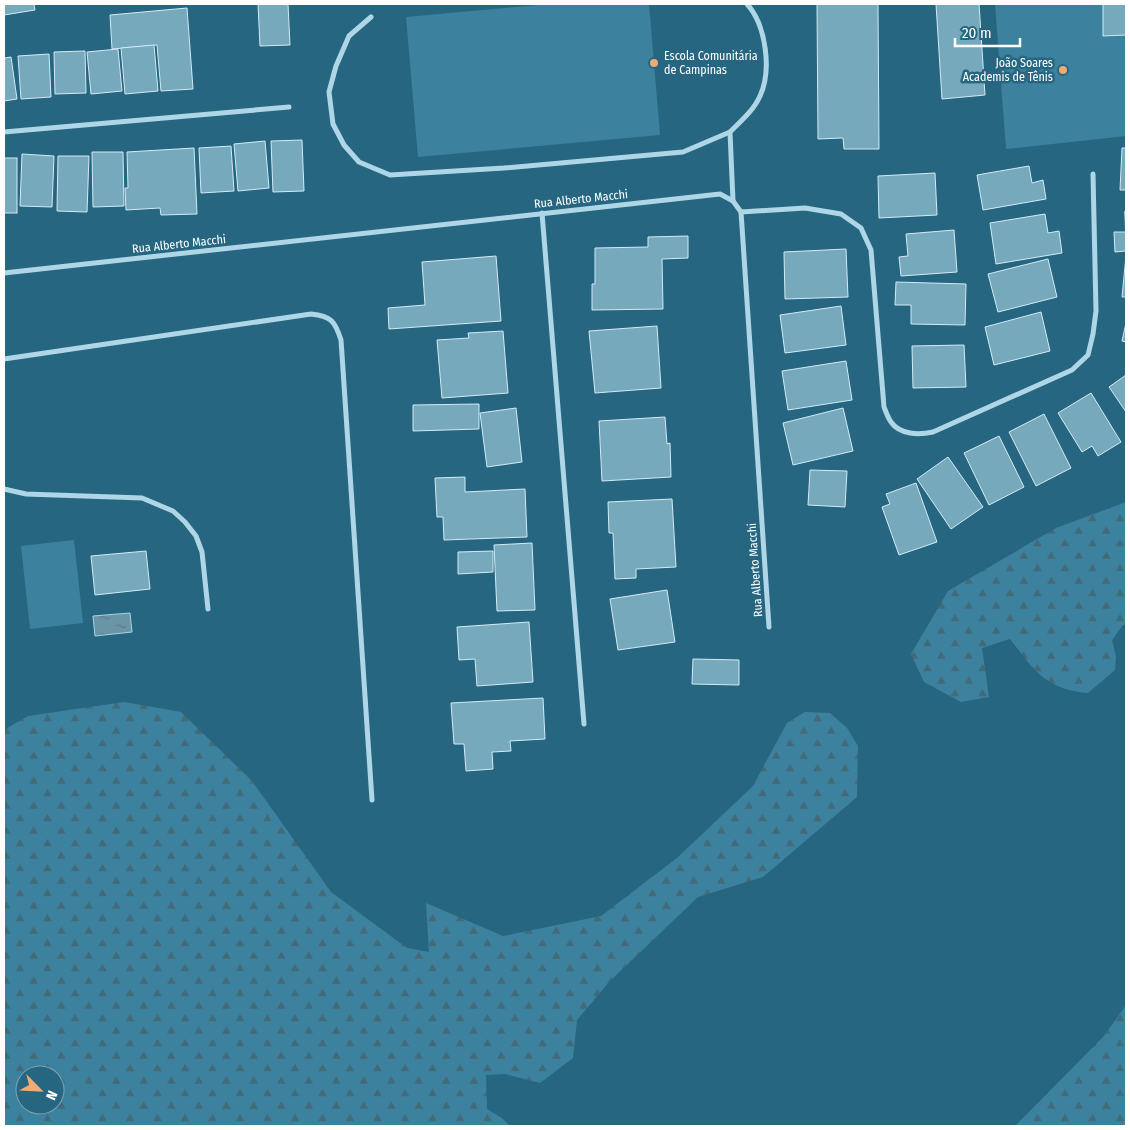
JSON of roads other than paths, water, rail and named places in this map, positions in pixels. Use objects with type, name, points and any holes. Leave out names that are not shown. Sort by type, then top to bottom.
[{"type":"street","points":[[371,17],[349,36],[336,66],[329,92],[333,124],[344,145],[359,162],[390,175],[504,168],[683,152],[730,132],[747,116],[760,96],[767,71],[764,37],[747,4]]},
{"type":"street","points":[[4,132],[289,107]]},
{"type":"street","points":[[730,132],[732,201],[741,212],[805,208],[842,214],[862,228],[871,250],[884,407],[891,423],[903,431],[918,435],[933,432],[1072,370],[1088,355],[1096,311],[1093,174]]},
{"type":"street","name":"Rua Alberto Macchi","points":[[4,273],[720,194],[732,201]]},
{"type":"street","name":"Rua Alberto Macchi","points":[[741,212],[769,627]]},
{"type":"street","points":[[542,213],[584,724]]},
{"type":"street","points":[[4,359],[311,314],[325,316],[336,325],[341,340],[372,800]]},
{"type":"street","points":[[4,489],[26,494],[142,498],[173,510],[196,536],[202,552],[208,609]]},
{"type":"water","points":[[130,613],[132,632],[95,636],[93,616]]},
{"type":"place","name":"Escola Comunitária de Campinas","points":[[654,63]]},
{"type":"place","name":"João Soares Academis de Tênis","points":[[1063,70]]}]
